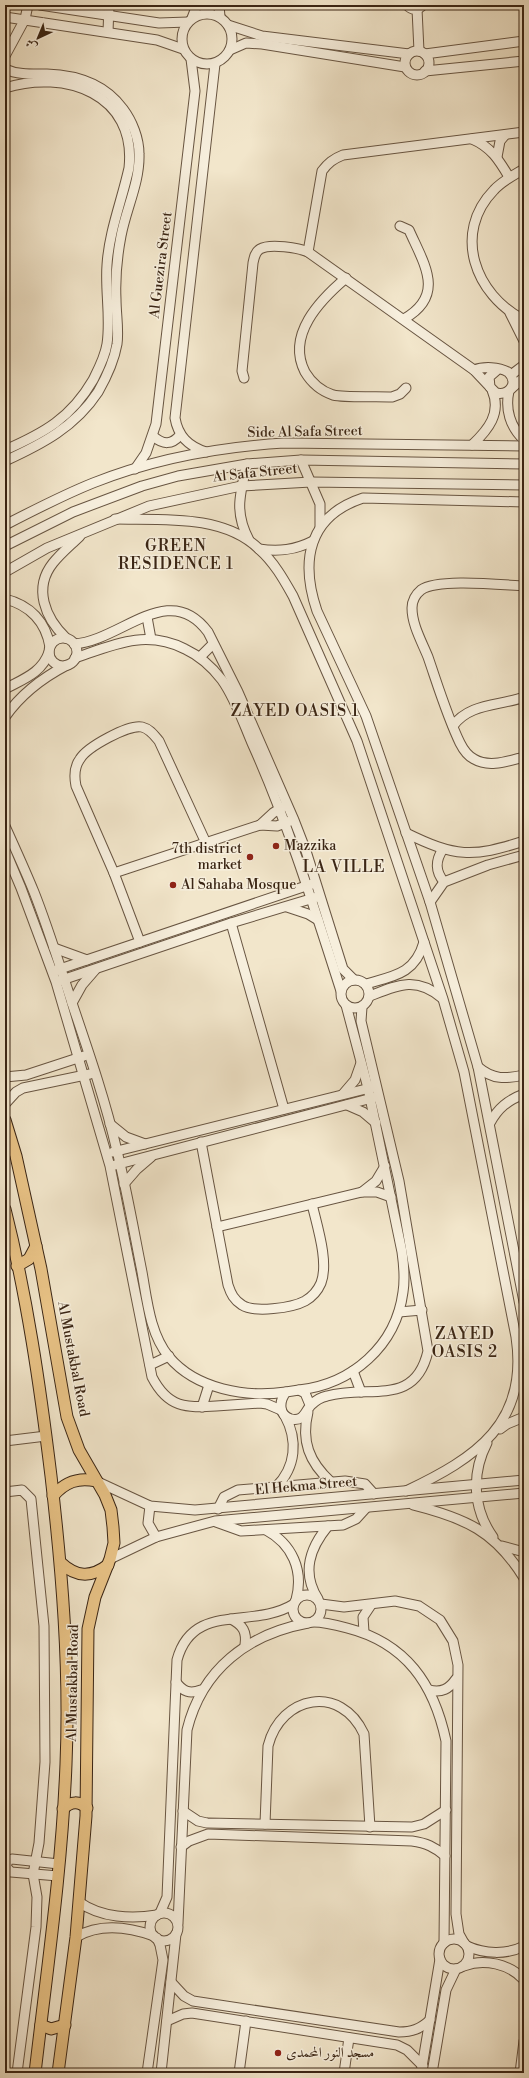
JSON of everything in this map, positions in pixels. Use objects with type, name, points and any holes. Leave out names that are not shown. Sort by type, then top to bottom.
[{"type":"main road","name":"Al Mustakbal Road","points":[[5,1120],[16,1156],[36,1246],[67,1417],[79,1450],[105,1495],[111,1510],[114,1543],[109,1562],[95,1597],[88,1628],[87,1808],[76,1937],[58,2073]]},
{"type":"main road","name":"Al Mustakbal Road","points":[[5,1209],[32,1344],[46,1436],[61,1563],[66,1679],[66,1763],[59,1864],[35,2073]]},
{"type":"main road","points":[[17,1266],[30,1260],[36,1246]]},
{"type":"main road","points":[[53,1496],[68,1483],[77,1480],[96,1481]]},
{"type":"main road","points":[[61,1563],[68,1570],[78,1574],[89,1575],[99,1572],[109,1562]]},
{"type":"main road","points":[[63,1809],[72,1803],[83,1804],[87,1808]]},
{"type":"main road","points":[[40,2025],[51,2029],[65,2025]]},
{"type":"street","points":[[5,56],[25,20],[28,5]]},
{"type":"street","points":[[40,5],[159,23],[190,20],[206,14],[220,17],[228,25],[262,36],[409,54],[524,41]]},
{"type":"street","points":[[108,32],[109,5]]},
{"type":"street","points":[[183,49],[182,35],[197,5]]},
{"type":"street","points":[[219,5],[220,17]]},
{"type":"street","points":[[407,5],[413,9],[420,7],[422,52],[429,64],[425,71]]},
{"type":"street","points":[[5,17],[157,40],[183,49],[191,59],[206,65],[214,64],[227,56],[232,41],[228,25]]},
{"type":"street","points":[[230,50],[246,43],[262,44],[405,67],[413,74],[420,74],[425,71],[524,61]]},
{"type":"street","points":[[405,67],[405,60],[409,54]]},
{"type":"street","name":"Al Guezira Street","points":[[135,469],[146,453],[154,436],[195,91],[191,59]]},
{"type":"street","points":[[206,452],[192,446],[180,435],[175,418],[175,408],[214,64]]},
{"type":"street","points":[[5,69],[19,74],[54,74],[87,80],[110,95],[123,108],[132,124],[139,152],[139,166],[126,214],[118,256],[116,278],[118,320],[117,344],[89,403],[70,425],[53,438],[5,461]]},
{"type":"street","points":[[5,88],[40,83],[76,85],[94,93],[118,115],[125,130],[131,155],[128,174],[112,234],[107,264],[108,343],[104,371],[78,403],[65,416],[47,430],[5,450]]},
{"type":"street","points":[[308,252],[322,171],[334,158],[342,155],[524,132]]},
{"type":"street","points":[[497,157],[500,141],[505,135]]},
{"type":"street","points":[[472,139],[486,146],[497,157],[509,177]]},
{"type":"street","points":[[524,169],[509,177],[494,190],[482,205],[474,224],[472,243],[474,263],[481,281],[493,298],[524,320]]},
{"type":"street","points":[[400,226],[409,230],[429,275],[429,289],[425,302],[416,312],[404,319]]},
{"type":"street","points":[[178,238],[195,240]]},
{"type":"street","points":[[244,378],[242,371],[255,255],[260,250],[267,247],[294,248],[308,252],[474,370],[491,389],[500,394],[510,390],[524,377]]},
{"type":"street","points":[[346,278],[320,304],[301,335],[299,350],[302,365],[309,378],[320,388],[333,395],[392,397],[400,394],[406,388]]},
{"type":"street","points":[[508,310],[524,341]]},
{"type":"street","points":[[108,320],[118,320]]},
{"type":"street","points":[[511,375],[524,365]]},
{"type":"street","points":[[474,370],[486,367],[497,370],[505,370],[511,375],[513,385],[510,390],[508,414],[524,440]]},
{"type":"street","points":[[472,445],[490,426],[495,413],[495,398],[491,389],[489,377],[497,370]]},
{"type":"street","points":[[495,413],[508,414]]},
{"type":"street","points":[[154,436],[159,441],[167,443],[175,441],[180,435]]},
{"type":"street","name":"Side Al Safa Street","points":[[5,525],[94,483],[135,469],[206,452],[244,446],[284,443],[524,446]]},
{"type":"street","points":[[384,445],[384,462]]},
{"type":"street","points":[[301,460],[320,504],[320,529]]},
{"type":"street","name":"Al Safa Street","points":[[5,546],[73,512],[142,486],[178,476],[247,464],[301,460],[524,464]]},
{"type":"street","points":[[247,464],[238,500],[242,528],[249,540],[259,549],[284,579],[357,740],[443,999],[464,1072],[478,1144],[520,1336],[518,1378],[514,1397],[496,1432]]},
{"type":"street","name":"Al Safa Street","points":[[5,572],[47,548],[149,506],[242,486],[311,482],[524,485]]},
{"type":"street","points":[[362,482],[363,498]]},
{"type":"street","points":[[524,502],[363,498],[343,506],[334,512],[320,529],[313,541],[309,558],[309,576],[317,611],[366,716],[388,778],[430,902],[478,1068],[494,1141],[524,1302]]},
{"type":"street","points":[[115,519],[195,522],[213,526],[249,540]]},
{"type":"street","points":[[75,658],[76,654],[74,644],[54,625],[46,610],[43,598],[43,585],[53,562],[84,532]]},
{"type":"street","points":[[259,549],[287,550],[313,541]]},
{"type":"street","points":[[524,586],[427,586],[420,591],[414,599],[412,608],[415,623],[453,726],[465,752],[477,761],[491,764],[524,757]]},
{"type":"street","points":[[5,599],[15,601],[27,607],[37,616],[45,630],[53,661],[57,664],[67,665]]},
{"type":"street","points":[[74,644],[88,641],[159,611],[174,609],[187,612],[199,620],[208,632],[238,692],[283,807]]},
{"type":"street","points":[[147,617],[151,639]]},
{"type":"street","points":[[5,689],[35,673],[42,667],[49,650],[56,640],[66,638]]},
{"type":"street","points":[[6,714],[29,690],[47,676],[67,665],[75,658],[127,640],[151,639],[170,643],[200,657],[219,677],[231,696],[290,821],[315,898],[343,969],[354,980],[366,984],[398,975],[407,970],[415,962],[424,942]]},
{"type":"street","points":[[200,657],[213,644]]},
{"type":"street","points":[[453,726],[458,719],[473,709],[524,697]]},
{"type":"street","points":[[140,942],[114,873],[76,786],[74,776],[80,758],[87,751],[133,727],[143,727],[152,732],[158,740],[206,843]]},
{"type":"street","points":[[372,784],[388,778]]},
{"type":"street","points":[[114,873],[260,825],[283,807]]},
{"type":"street","points":[[260,825],[277,826],[290,821]]},
{"type":"street","points":[[5,826],[34,892],[62,968],[60,981],[79,1058],[110,1166],[150,1365],[155,1383],[166,1398],[177,1404],[189,1407],[202,1407],[260,1403],[267,1404],[291,1419],[298,1419],[304,1417],[309,1408],[328,1396],[401,1388],[415,1380],[425,1366],[428,1351],[422,1310],[398,1181],[375,1098],[361,1021],[362,1007],[370,996],[401,984],[413,984],[434,991],[443,999]]},
{"type":"street","points":[[406,833],[443,850],[467,853],[479,852],[524,841]]},
{"type":"street","points":[[5,850],[52,972],[60,981],[72,1003],[89,1055],[117,1150],[154,1327],[168,1356],[187,1373],[209,1385],[231,1391],[269,1394],[299,1390],[332,1383],[353,1371],[370,1358],[383,1342],[399,1312],[403,1292],[404,1272],[376,1123],[375,1098]]},
{"type":"street","points":[[443,850],[436,863],[437,870],[444,882]]},
{"type":"street","points":[[430,902],[444,882],[480,868],[524,855]]},
{"type":"street","points":[[52,972],[311,884]]},
{"type":"street","points":[[60,981],[231,923],[315,898]]},
{"type":"street","points":[[315,898],[318,920],[343,1001],[346,1006],[361,1062],[373,1087]]},
{"type":"street","points":[[286,907],[303,911],[318,920]]},
{"type":"street","points":[[231,923],[284,1109]]},
{"type":"street","points":[[185,927],[188,938]]},
{"type":"street","points":[[54,948],[87,960]]},
{"type":"street","points":[[72,1003],[82,985],[96,969]]},
{"type":"street","points":[[341,991],[344,985],[354,980]]},
{"type":"street","points":[[366,984],[370,996]]},
{"type":"street","points":[[346,1006],[357,1009],[362,1007]]},
{"type":"street","points":[[5,1077],[26,1075],[89,1055]]},
{"type":"street","points":[[343,1094],[355,1080],[361,1062]]},
{"type":"street","points":[[478,1068],[493,1077],[502,1079],[524,1075]]},
{"type":"street","points":[[5,1104],[16,1092],[23,1088],[94,1073]]},
{"type":"street","points":[[106,1153],[373,1087]]},
{"type":"street","points":[[490,1122],[494,1115],[507,1102],[524,1094]]},
{"type":"street","points":[[110,1166],[375,1098]]},
{"type":"street","points":[[347,1105],[363,1112],[376,1123]]},
{"type":"street","points":[[237,1121],[240,1132]]},
{"type":"street","points":[[109,1122],[126,1137],[146,1144]]},
{"type":"street","points":[[478,1144],[494,1141]]},
{"type":"street","points":[[201,1142],[228,1285],[235,1300],[251,1309],[294,1305],[305,1301],[314,1295],[321,1285],[324,1273],[312,1204]]},
{"type":"street","points":[[124,1184],[137,1169],[153,1155]]},
{"type":"street","points":[[362,1192],[376,1181],[385,1166]]},
{"type":"street","points":[[388,1183],[398,1181]]},
{"type":"street","points":[[218,1227],[362,1192],[377,1192],[391,1197]]},
{"type":"street","points":[[399,1312],[422,1310]]},
{"type":"street","points":[[150,1365],[168,1356]]},
{"type":"street","points":[[353,1371],[361,1392]]},
{"type":"street","points":[[202,1407],[209,1385]]},
{"type":"street","points":[[299,1390],[305,1393],[309,1408],[304,1431],[306,1448],[316,1467],[331,1482]]},
{"type":"street","points":[[276,1487],[284,1479],[292,1460],[292,1434],[280,1404],[282,1397],[286,1392]]},
{"type":"street","points":[[406,1491],[440,1473],[488,1440],[507,1424],[524,1417]]},
{"type":"street","points":[[5,1441],[46,1436]]},
{"type":"street","points":[[488,1440],[479,1462],[476,1485],[477,1497],[483,1520],[498,1543],[514,1560],[524,1578]]},
{"type":"street","name":"El Hekma Street","points":[[96,1481],[150,1506],[172,1509],[218,1509],[524,1480]]},
{"type":"street","points":[[218,1509],[224,1498],[238,1490],[355,1481],[365,1484],[374,1494]]},
{"type":"street","points":[[5,1492],[22,1490],[31,1499],[44,1626],[45,1762],[39,1843],[33,1874],[37,1897],[36,1928],[17,2073]]},
{"type":"street","name":"El Hekma Street","points":[[109,1562],[156,1537],[215,1522],[524,1493]]},
{"type":"street","points":[[406,1504],[457,1518],[498,1543],[524,1552]]},
{"type":"street","points":[[150,1506],[148,1523],[156,1537]]},
{"type":"street","points":[[215,1522],[241,1531],[343,1525],[356,1519],[366,1508]]},
{"type":"street","points":[[161,2073],[178,1922],[187,1730],[190,1716],[201,1690],[228,1659],[245,1645],[285,1629],[311,1622],[320,1614],[320,1602],[310,1578],[310,1556],[314,1545],[328,1526]]},
{"type":"street","points":[[264,1530],[276,1536],[286,1544],[294,1556],[299,1577],[294,1615],[303,1622],[327,1623],[364,1632],[384,1642],[402,1656],[417,1672],[429,1690],[440,1715],[446,1741],[444,1943],[440,1950],[422,2070]]},
{"type":"street","points":[[147,2073],[163,1960],[160,1945],[151,1925],[159,1914],[167,1897],[177,1660],[180,1648],[187,1636],[197,1628],[209,1622],[272,1614],[295,1602],[305,1594],[315,1596],[320,1602],[344,1607],[371,1605],[395,1600],[419,1606],[440,1620],[453,1641],[458,1665],[456,1679],[456,1914],[459,1934],[469,1956],[460,1967],[446,1990],[432,2073]]},
{"type":"street","points":[[364,1632],[363,1617],[371,1605]]},
{"type":"street","points":[[231,1619],[239,1623],[244,1629],[246,1637],[245,1645]]},
{"type":"street","points":[[429,1690],[437,1692],[445,1690],[452,1686],[456,1679]]},
{"type":"street","points":[[176,1682],[180,1688],[187,1692],[194,1693],[201,1690]]},
{"type":"street","points":[[265,1824],[268,1746],[271,1735],[277,1724],[290,1710],[308,1702],[327,1702],[345,1709],[359,1722],[364,1734],[370,1826]]},
{"type":"street","points":[[183,1811],[198,1821],[206,1823],[412,1827],[424,1824],[446,1810]]},
{"type":"street","points":[[319,1826],[319,1838]]},
{"type":"street","points":[[398,1827],[398,1840]]},
{"type":"street","points":[[181,1847],[190,1841],[208,1834],[398,1840],[424,1843],[436,1848],[445,1856]]},
{"type":"street","points":[[58,1876],[11,1872],[6,1867],[6,1863],[12,1859],[59,1864]]},
{"type":"street","points":[[79,1902],[87,1908],[106,1914],[144,1917],[159,1914],[171,1914],[178,1922]]},
{"type":"street","points":[[76,1937],[94,1928],[105,1927],[142,1932],[167,1940],[176,1934]]},
{"type":"street","points":[[444,1943],[454,1940],[480,1951],[506,1953],[524,1946]]},
{"type":"street","points":[[440,1958],[446,1967],[460,1967],[479,1962],[504,1966],[514,1971],[524,1980]]},
{"type":"street","points":[[171,1982],[184,1996],[193,2001],[399,2032],[410,2032],[421,2028],[430,2020]]},
{"type":"street","points":[[167,2021],[179,2015],[192,2013],[397,2045],[407,2050],[422,2070]]},
{"type":"street","points":[[306,2031],[308,2018]]},
{"type":"street","points":[[240,2073],[246,2021]]},
{"type":"street","points":[[344,2073],[349,2038]]},
{"type":"street","points":[[520,2073],[524,2041]]},
{"type":"place","name":"Mazzika","points":[[276,846]]},
{"type":"place","name":"7th district market","points":[[250,857]]},
{"type":"place","name":"Al Sahaba Mosque","points":[[173,885]]},
{"type":"place","name":"مسجد النور المحمدى","points":[[278,2053]]},
{"type":"district","name":"GREEN RESIDENCE 1","points":[[176,555]]},
{"type":"district","name":"ZAYED OASIS 1","points":[[295,711]]},
{"type":"district","name":"LA VILLE","points":[[344,867]]},
{"type":"district","name":"ZAYED OASIS 2","points":[[465,1343]]}]
